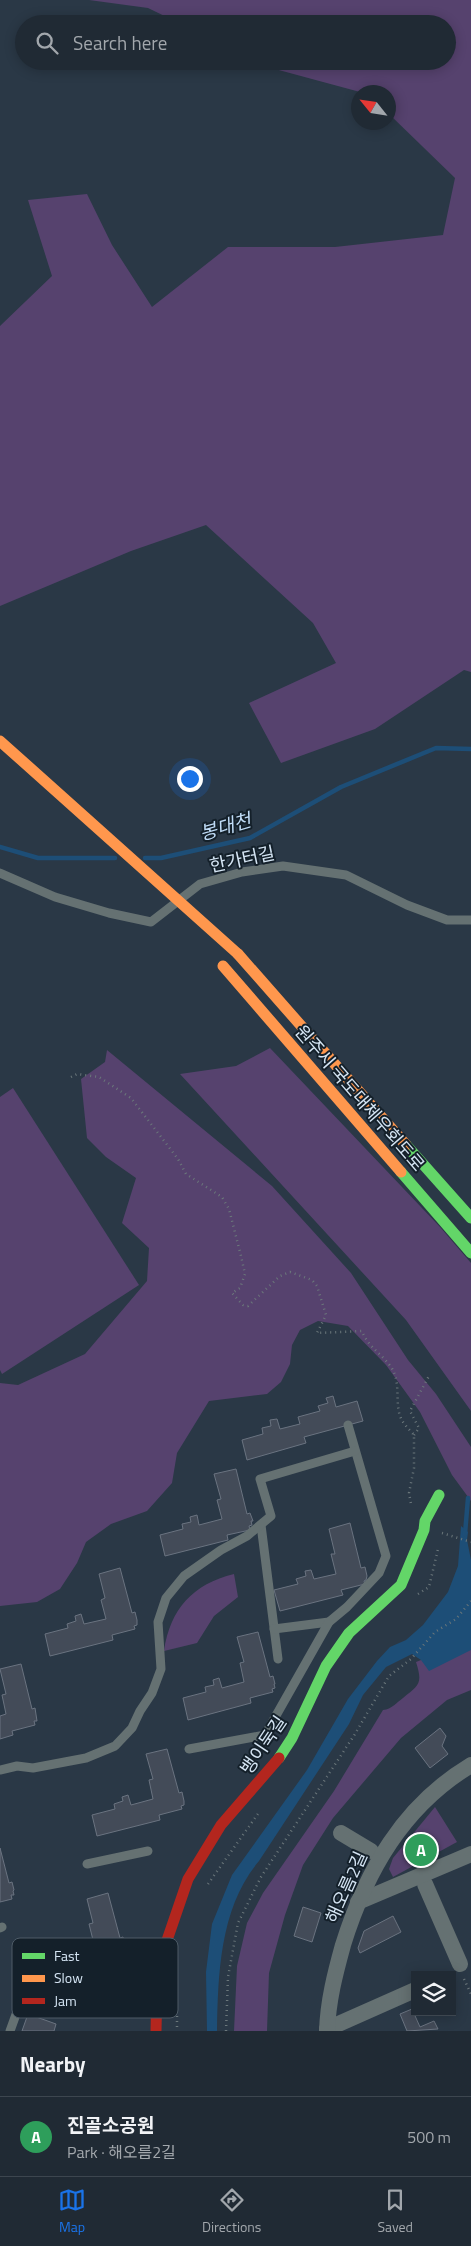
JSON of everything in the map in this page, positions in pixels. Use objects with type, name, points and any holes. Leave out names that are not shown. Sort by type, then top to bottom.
[{"type":"main road","name":"원주시 국도대체우회도로","points":[[0,741],[238,954],[471,1218]]},
{"type":"main road","points":[[151,902],[173,921]]},
{"type":"main road","name":"원주시 국도대체우회도로","points":[[220,963],[471,1253]]},
{"type":"main road","name":"뱅이둑길","points":[[168,1938],[188,1880],[196,1864],[221,1826],[277,1761],[292,1738],[326,1666],[349,1632],[401,1585],[424,1530],[425,1521],[439,1495]]},
{"type":"main road","name":"뱅이둑길","points":[[156,2018],[156,2031]]},
{"type":"street","name":"해오름2길","points":[[327,2030],[329,1996],[358,1902],[372,1872],[388,1845],[423,1802],[471,1765]]},
{"type":"street","points":[[341,1832],[371,1851]]},
{"type":"street","points":[[358,1902],[471,1854]]},
{"type":"street","points":[[372,1872],[380,1883],[390,1889]]},
{"type":"street","points":[[425,1884],[461,1970]]},
{"type":"street","points":[[327,2030],[411,1992]]},
{"type":"lane","name":"한가터길","points":[[0,873],[54,897],[108,913],[152,922],[200,884],[242,872],[283,866],[346,875],[407,905],[447,920],[471,920]]},
{"type":"lane","points":[[189,1749],[265,1735],[329,1622],[347,1608],[379,1573],[386,1556],[348,1425]]},
{"type":"lane","points":[[0,1770],[17,1766],[33,1768],[86,1758],[115,1746],[132,1728],[152,1693],[161,1669],[158,1622],[166,1598],[184,1576],[261,1525],[271,1516],[260,1479],[356,1451]]},
{"type":"lane","points":[[261,1525],[278,1659]]},
{"type":"lane","points":[[274,1629],[329,1622]]},
{"type":"lane","points":[[87,1864],[148,1851]]},
{"type":"lane","points":[[10,2031],[15,2018]]},
{"type":"path","points":[[71,1077],[77,1074],[99,1077],[131,1098],[178,1159],[186,1174],[222,1196],[229,1209],[245,1274],[240,1288],[232,1293],[242,1305],[248,1306],[280,1276],[290,1272],[312,1280],[317,1286],[326,1315],[317,1333],[362,1331],[379,1355],[392,1368],[397,1387],[400,1414],[403,1422],[414,1435]]},
{"type":"path","points":[[410,1508],[409,1493],[414,1468],[414,1435],[419,1428],[410,1411],[429,1376]]},
{"type":"path","points":[[453,1537],[471,1541]]},
{"type":"path","points":[[226,2031],[228,1977],[238,1923],[253,1892],[280,1846],[355,1734],[389,1676],[411,1659],[435,1632],[456,1619],[470,1602]]},
{"type":"path","points":[[461,1970],[471,1994]]},
{"type":"shaded area","points":[[89,0],[471,0],[471,672],[464,670],[375,729],[281,763],[249,703],[336,663],[313,623],[206,525],[131,551],[0,606],[0,326],[52,276],[28,200],[87,194],[112,245],[152,307],[228,247],[335,247],[443,235],[455,178],[396,121],[396,85],[351,85],[351,90],[279,70],[456,70],[456,15],[162,15],[148,8]]},
{"type":"shaded area","points":[[270,1048],[440,1227],[471,1263],[471,1411],[406,1320],[180,1074],[236,1066]]},
{"type":"shaded area","points":[[107,1050],[272,1186],[351,1273],[408,1360],[436,1394],[471,1447],[471,1501],[452,1475],[420,1412],[386,1365],[348,1326],[318,1321],[300,1330],[292,1345],[290,1364],[281,1382],[267,1394],[209,1401],[177,1453],[172,1483],[147,1511],[111,1524],[86,1542],[77,1563],[60,1589],[37,1602],[0,1606],[0,1383],[18,1385],[85,1354],[147,1281],[149,1248],[122,1223],[136,1178],[106,1157],[87,1138],[81,1079],[105,1062]]},
{"type":"shaded area","points":[[13,1088],[139,1285],[2,1374],[0,1370],[0,1097]]},
{"type":"shaded area","points":[[234,1574],[238,1597],[214,1616],[197,1643],[164,1651],[172,1623],[186,1600],[207,1584]]},
{"type":"shaded area","points":[[471,1609],[471,1690],[447,1700],[401,1738],[333,1818],[303,1865],[285,1915],[269,1973],[267,2031],[234,2031],[237,1966],[247,1923],[263,1893],[334,1791],[383,1710],[394,1706],[416,1687],[419,1675],[416,1662],[421,1660]]},
{"type":"shaded area","points":[[435,1807],[457,1842],[393,1877],[389,1869],[393,1858]]},
{"type":"water","points":[[461,1526],[468,1532],[467,1540],[471,1560],[471,1650],[429,1671],[421,1660],[412,1654],[386,1667],[363,1695],[349,1724],[246,1879],[236,1899],[229,1920],[220,1964],[217,2031],[207,2031],[206,1972],[212,1924],[232,1875],[307,1770],[348,1699],[377,1661],[390,1647],[406,1640],[423,1625],[448,1592],[458,1566]]},
{"type":"building","points":[[333,1396],[336,1407],[357,1401],[363,1421],[304,1437],[306,1443],[247,1460],[242,1440],[263,1434],[262,1428],[271,1426],[270,1420],[277,1419],[280,1429],[300,1424],[298,1417],[320,1411],[318,1406],[328,1403],[326,1398]]},
{"type":"building","points":[[236,1469],[247,1514],[250,1513],[253,1521],[251,1521],[252,1525],[249,1526],[250,1530],[227,1535],[228,1540],[165,1556],[160,1535],[183,1529],[182,1524],[191,1522],[190,1517],[197,1515],[199,1525],[222,1519],[217,1500],[221,1499],[214,1474]]},
{"type":"building","points":[[350,1523],[361,1568],[365,1567],[367,1576],[364,1581],[365,1584],[341,1590],[343,1595],[280,1611],[274,1590],[298,1584],[296,1579],[306,1576],[305,1571],[311,1570],[314,1579],[336,1574],[331,1554],[335,1554],[329,1529]]},
{"type":"building","points":[[120,1568],[132,1613],[135,1612],[137,1620],[137,1625],[134,1626],[135,1629],[112,1635],[113,1640],[50,1656],[45,1634],[68,1628],[67,1624],[76,1621],[75,1616],[81,1614],[84,1624],[106,1619],[101,1600],[105,1598],[99,1574]]},
{"type":"building","points":[[258,1632],[270,1677],[273,1676],[275,1684],[275,1688],[272,1689],[273,1692],[250,1698],[251,1703],[188,1720],[183,1698],[206,1692],[205,1687],[214,1685],[213,1680],[219,1678],[222,1688],[244,1682],[240,1663],[244,1662],[237,1637]]},
{"type":"building","points":[[21,1664],[32,1709],[35,1708],[37,1721],[34,1721],[35,1725],[12,1731],[13,1735],[0,1739],[0,1716],[6,1714],[2,1695],[6,1694],[0,1669]]},
{"type":"building","points":[[440,1728],[446,1736],[442,1746],[448,1754],[430,1768],[415,1748]]},
{"type":"building","points":[[167,1749],[179,1793],[182,1792],[184,1805],[181,1806],[182,1809],[159,1815],[160,1820],[97,1836],[92,1815],[115,1809],[114,1804],[123,1801],[122,1797],[128,1795],[131,1805],[153,1799],[149,1780],[153,1779],[146,1754]]},
{"type":"building","points":[[0,1848],[9,1883],[12,1882],[14,1895],[11,1895],[12,1899],[0,1902]]},
{"type":"building","points":[[108,1893],[120,1938],[92,1938],[89,1924],[93,1923],[87,1899]]},
{"type":"building","points":[[303,1907],[321,1913],[312,1942],[294,1936]]},
{"type":"building","points":[[393,1916],[401,1932],[360,1953],[358,1948],[364,1931]]},
{"type":"building","points":[[411,2009],[411,2016],[415,2016],[420,2027],[434,2021],[438,2029],[407,2031],[400,2014]]},
{"type":"building","points":[[27,2018],[39,2018],[56,2024],[54,2031],[22,2031]]},
{"type":"waterway","name":"봉대천","points":[[145,858],[161,858],[250,838],[341,787],[436,748],[471,749]]},
{"type":"waterway","name":"봉대천","points":[[0,847],[38,858],[115,858]]},
{"type":"waterway","points":[[465,1534],[468,1498]]},
{"type":"traffic: fast","points":[[406,1145],[471,1218]]},
{"type":"traffic: fast","points":[[401,1172],[471,1253]]},
{"type":"traffic: fast","points":[[279,1758],[292,1738],[326,1666],[349,1633],[401,1585],[424,1530],[425,1521],[439,1495]]},
{"type":"traffic: slow","points":[[0,741],[238,954]]},
{"type":"traffic: slow","points":[[238,954],[406,1145]]},
{"type":"traffic: slow","points":[[223,966],[401,1172]]},
{"type":"traffic: jam","points":[[168,1938],[188,1879],[221,1825],[279,1758]]},
{"type":"traffic: jam","points":[[156,2018],[156,2031]]},
{"type":"place","name":"진골소공원","points":[[421,1850]]}]
